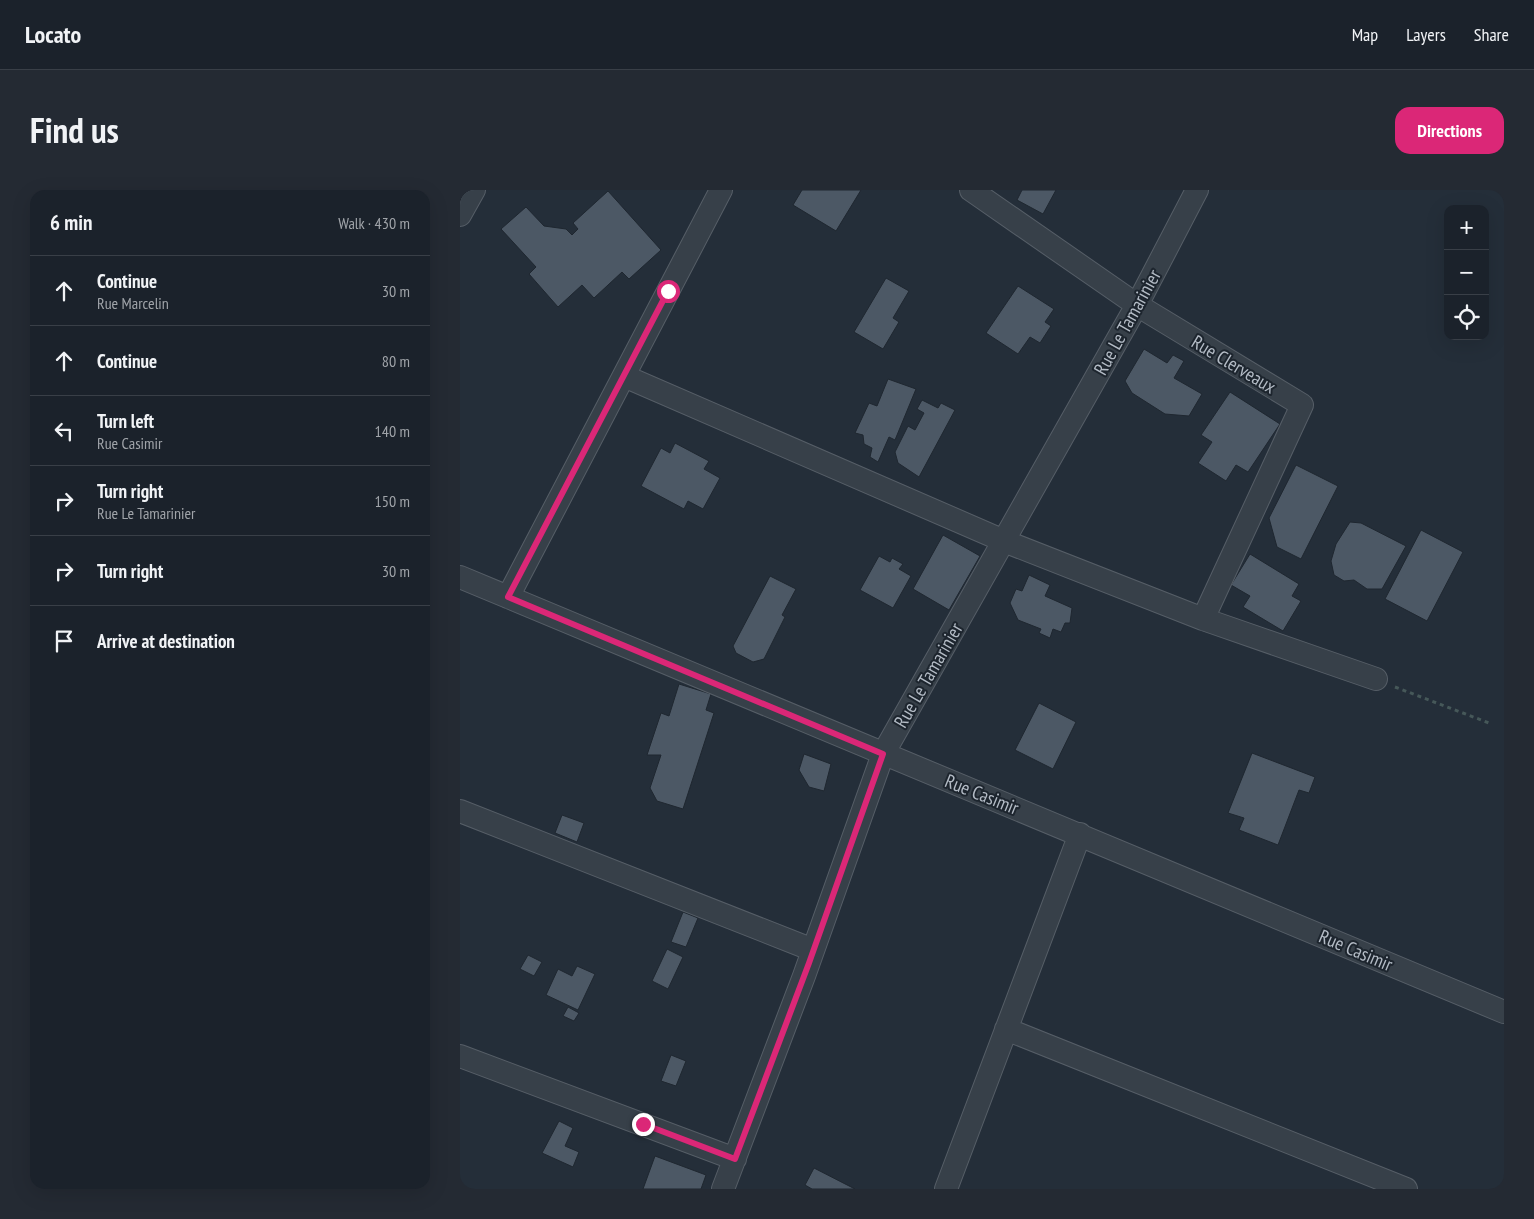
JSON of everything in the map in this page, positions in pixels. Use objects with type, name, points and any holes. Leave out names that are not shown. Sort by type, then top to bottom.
[{"type":"street","points":[[460,216],[474,190]]},
{"type":"street","points":[[508,597],[721,190]]},
{"type":"street","name":"Rue Clerveaux","points":[[971,190],[1137,305],[1302,405],[1203,619]]},
{"type":"street","name":"Rue Le Tamarinier","points":[[723,1189],[813,950],[883,754],[1137,305],[1197,190]]},
{"type":"street","points":[[624,376],[1004,541],[1203,619],[1376,679]]},
{"type":"street","name":"Rue Casimir","points":[[460,577],[1504,1012]]},
{"type":"street","points":[[460,810],[813,950]]},
{"type":"street","points":[[946,1189],[1080,834]]},
{"type":"street","points":[[1006,1029],[1406,1189]]},
{"type":"street","points":[[460,1056],[735,1159]]},
{"type":"path","points":[[1376,679],[1489,722]]},
{"type":"building","points":[[802,190],[861,190],[836,231],[793,205]]},
{"type":"building","points":[[1022,190],[1056,190],[1043,214],[1017,200]]},
{"type":"building","points":[[608,191],[661,250],[629,279],[622,272],[594,298],[582,285],[558,307],[529,274],[536,267],[501,229],[526,207],[544,226],[566,229],[572,235],[578,229],[573,223]]},
{"type":"building","points":[[886,278],[909,291],[893,318],[899,322],[883,349],[854,332]]},
{"type":"building","points":[[1018,286],[1054,309],[1045,322],[1051,326],[1040,343],[1030,337],[1018,354],[986,333]]},
{"type":"building","points":[[1144,349],[1167,363],[1173,355],[1184,361],[1174,378],[1202,394],[1189,416],[1165,414],[1132,393],[1125,381]]},
{"type":"building","points":[[888,379],[916,389],[895,440],[889,437],[878,462],[870,457],[872,448],[864,444],[863,435],[855,433],[869,403],[877,406]]},
{"type":"building","points":[[1230,392],[1280,424],[1248,472],[1236,465],[1226,481],[1198,463],[1212,442],[1201,435]]},
{"type":"building","points":[[922,400],[938,408],[941,403],[955,410],[919,477],[898,463],[895,452],[908,426],[915,430],[924,413],[917,409]]},
{"type":"building","points":[[675,443],[709,461],[704,469],[720,478],[703,509],[688,501],[684,509],[641,486],[661,448],[670,453]]},
{"type":"building","points":[[1296,465],[1338,486],[1301,559],[1277,547],[1269,518]]},
{"type":"building","points":[[1350,522],[1361,523],[1406,546],[1382,589],[1367,589],[1354,580],[1344,581],[1334,575],[1331,561],[1336,544]]},
{"type":"building","points":[[1421,530],[1463,552],[1427,621],[1385,599]]},
{"type":"building","points":[[943,535],[980,556],[949,610],[913,589]]},
{"type":"building","points":[[1250,554],[1299,584],[1292,596],[1301,601],[1283,631],[1243,607],[1250,596],[1231,585]]},
{"type":"building","points":[[879,556],[890,562],[892,558],[903,564],[899,569],[911,576],[893,608],[860,590]]},
{"type":"building","points":[[1029,575],[1050,585],[1045,596],[1072,608],[1070,623],[1065,623],[1061,632],[1053,629],[1050,638],[1039,633],[1041,629],[1018,620],[1010,603],[1016,589],[1022,591]]},
{"type":"building","points":[[770,576],[796,589],[782,615],[785,617],[764,659],[753,662],[736,653],[733,646]]},
{"type":"building","points":[[679,684],[711,694],[706,710],[714,713],[683,809],[657,801],[650,788],[661,755],[647,755],[661,713],[669,716]]},
{"type":"building","points":[[1039,703],[1076,722],[1053,769],[1015,750]]},
{"type":"building","points":[[1252,753],[1315,777],[1309,793],[1299,790],[1278,845],[1239,830],[1244,818],[1228,813]]},
{"type":"building","points":[[804,754],[831,764],[824,791],[809,787],[799,770]]},
{"type":"building","points":[[562,815],[584,823],[577,842],[555,833]]},
{"type":"building","points":[[683,912],[698,918],[686,947],[671,942]]},
{"type":"building","points":[[667,949],[683,957],[668,989],[652,981]]},
{"type":"building","points":[[528,955],[542,962],[534,976],[520,969]]},
{"type":"building","points":[[577,966],[595,974],[578,1010],[546,995],[558,969],[572,976]]},
{"type":"building","points":[[568,1007],[579,1013],[574,1021],[563,1016]]},
{"type":"building","points":[[671,1055],[686,1061],[676,1086],[661,1081]]},
{"type":"building","points":[[559,1121],[573,1128],[565,1146],[579,1152],[573,1167],[542,1153]]},
{"type":"building","points":[[655,1156],[706,1175],[701,1189],[643,1189]]},
{"type":"building","points":[[814,1168],[855,1189],[812,1189],[805,1185]]},
{"type":"route","points":[[643,1124],[735,1159],[809,963],[883,754],[508,597],[668,291]]}]
